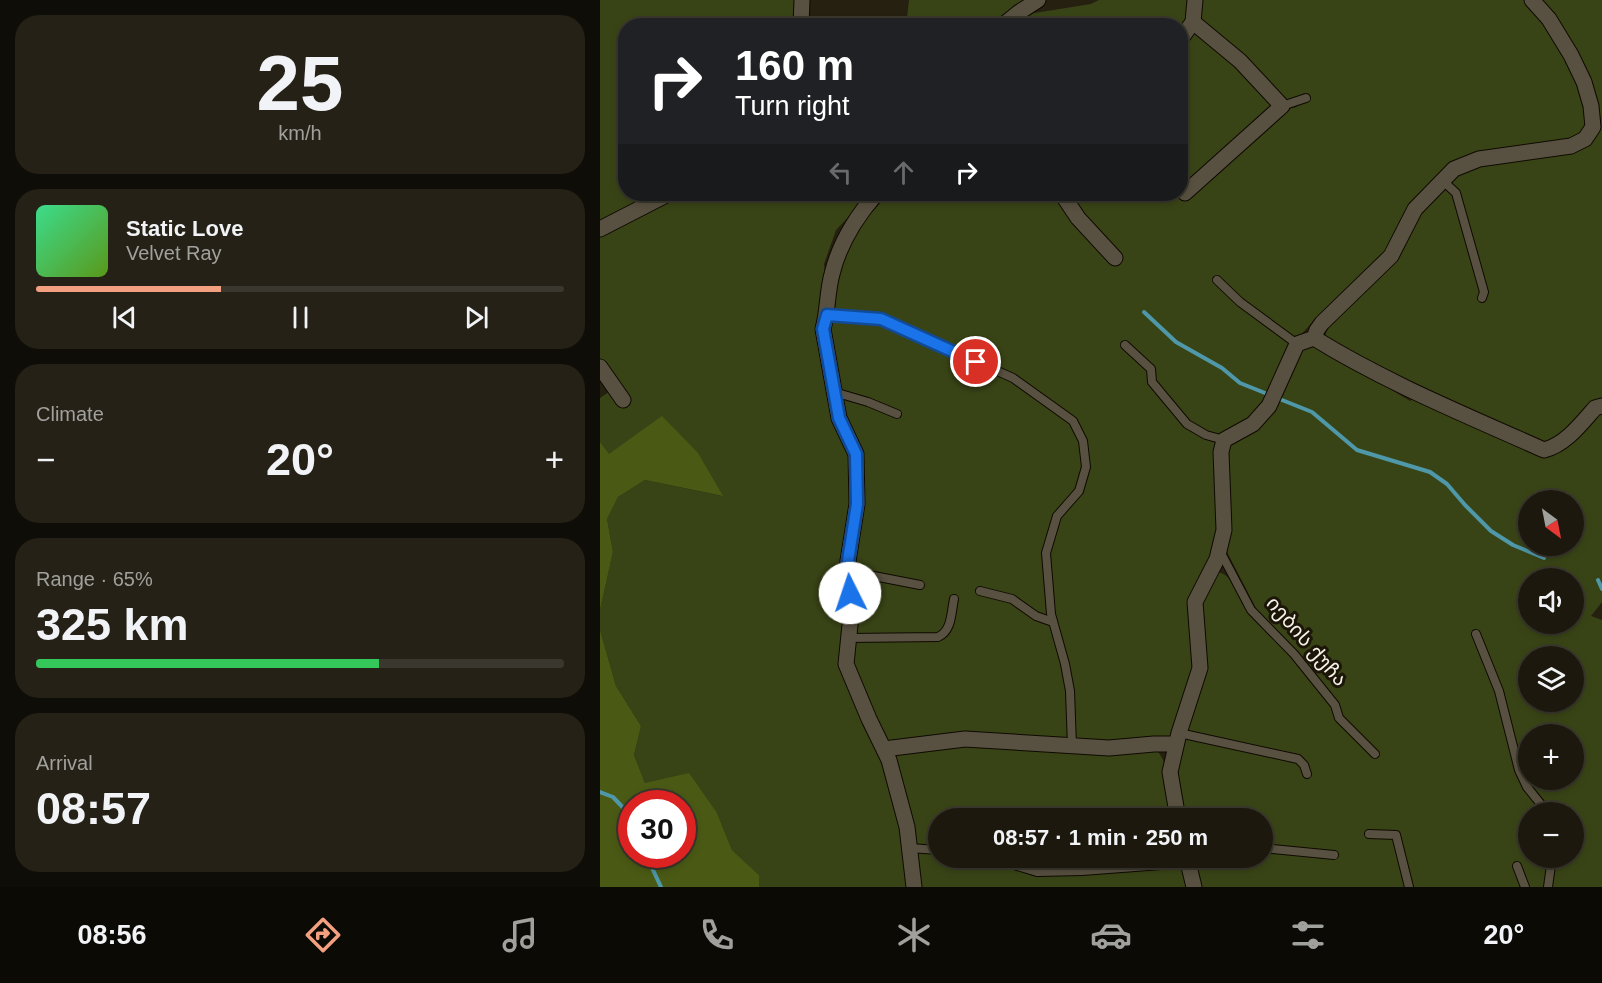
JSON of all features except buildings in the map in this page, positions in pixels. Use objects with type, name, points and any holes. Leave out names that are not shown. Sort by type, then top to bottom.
[{"type":"street","points":[[801,18],[802,0]]},
{"type":"street","points":[[1012,18],[1038,0]]},
{"type":"street","points":[[1188,29],[1193,22],[1195,0]]},
{"type":"street","points":[[1314,338],[1322,323],[1390,256],[1415,209],[1454,169],[1479,159],[1571,146],[1585,139],[1593,127],[1591,106],[1584,82],[1549,19],[1532,0]]},
{"type":"street","points":[[1188,190],[1282,106],[1240,61],[1193,22]]},
{"type":"street","points":[[600,229],[654,201]]},
{"type":"street","points":[[870,201],[862,210],[842,247],[832,274],[823,329],[839,418],[856,454],[857,504],[848,561],[851,615],[846,664],[889,760],[907,827],[914,887]]},
{"type":"street","points":[[1067,201],[1078,218],[1115,258]]},
{"type":"street","points":[[1176,808],[1170,772],[1200,668],[1195,602],[1217,559],[1224,530],[1221,453],[1224,440],[1253,424],[1269,406],[1297,344],[1314,338]]},
{"type":"street","points":[[1314,338],[1349,359],[1544,450],[1561,442],[1595,408],[1602,406]]},
{"type":"street","points":[[600,367],[623,399]]},
{"type":"street","points":[[884,749],[965,739],[1109,748],[1166,743],[1178,739]]},
{"type":"street","points":[[1189,868],[1194,887]]},
{"type":"lane","points":[[1282,106],[1306,98]]},
{"type":"lane","points":[[1443,180],[1456,193],[1484,292],[1482,298]]},
{"type":"lane","points":[[1217,280],[1240,302],[1297,344]]},
{"type":"lane","points":[[827,315],[881,319],[1013,378],[1073,421],[1083,441],[1086,467],[1079,491],[1057,516],[1046,554],[1051,614],[1070,691],[1072,746]]},
{"type":"lane","points":[[1125,345],[1150,369],[1152,382],[1187,424],[1206,435],[1224,440]]},
{"type":"lane","points":[[834,392],[897,414]]},
{"type":"lane","name":"იების ქუჩა","points":[[1219,549],[1251,610],[1294,654],[1335,705],[1340,718],[1375,754]]},
{"type":"lane","points":[[849,571],[920,585]]},
{"type":"lane","points":[[980,591],[1012,599],[1036,616],[1053,622]]},
{"type":"lane","points":[[849,638],[938,637],[945,634],[948,629],[954,599]]},
{"type":"lane","points":[[1476,634],[1499,691],[1519,770],[1527,787],[1539,802]]},
{"type":"lane","points":[[1178,739],[1298,759],[1304,765],[1307,774]]},
{"type":"lane","points":[[1369,834],[1396,835],[1409,887]]},
{"type":"lane","points":[[909,848],[928,849]]},
{"type":"lane","points":[[1273,849],[1334,855]]},
{"type":"lane","points":[[1517,866],[1525,887]]},
{"type":"lane","points":[[1024,868],[1037,872],[1087,868]]},
{"type":"lane","points":[[1548,887],[1551,868]]},
{"type":"green space","points":[[600,0],[798,0],[797,18],[618,18],[618,201],[646,201],[600,225]]},
{"type":"green space","points":[[909,0],[1026,0],[999,18],[907,18]]},
{"type":"green space","points":[[1099,0],[1189,0],[1186,18],[1018,18],[1022,15],[1091,4]]},
{"type":"green space","points":[[1200,0],[1526,0],[1565,54],[1584,92],[1587,125],[1583,134],[1568,144],[1455,164],[1386,255],[1336,305],[1320,314],[1294,342],[1264,405],[1248,422],[1222,433],[1214,448],[1218,479],[1218,521],[1215,548],[1191,600],[1196,664],[1175,730],[1168,738],[1125,742],[887,742],[852,667],[853,563],[861,504],[828,331],[837,275],[862,223],[882,201],[1188,201],[1188,40],[1194,32],[1202,33],[1283,110],[1297,107],[1295,98],[1283,102],[1197,18]]},
{"type":"green space","points":[[1539,0],[1602,0],[1602,401],[1548,447],[1411,386],[1325,338],[1328,325],[1419,210],[1444,183],[1458,192],[1447,181],[1482,161],[1576,149],[1597,129]]},
{"type":"green space","points":[[664,201],[863,201],[836,230],[824,264],[827,291],[818,326],[852,458],[847,600],[842,663],[885,760],[894,794],[909,887],[759,887],[759,875],[732,850],[717,813],[696,804],[696,790],[662,790],[645,783],[634,755],[641,726],[616,686],[600,630],[600,610],[613,552],[607,519],[618,497],[645,480],[722,496],[609,455],[600,442],[600,398],[619,385],[600,359],[600,234]]},
{"type":"green space","points":[[1315,343],[1410,401],[1417,396],[1540,454],[1602,411],[1602,602],[1591,616],[1602,620],[1602,887],[1197,887],[1192,868],[1273,868],[1273,808],[1180,808],[1174,771],[1203,667],[1201,617],[1204,592],[1218,572],[1233,583],[1252,617],[1296,651],[1258,612],[1224,546],[1227,444],[1256,425],[1301,349]]},
{"type":"green space","points":[[662,416],[698,453],[723,496],[645,480],[618,497],[607,519],[613,552],[600,610],[600,442],[609,454]]},
{"type":"green space","points":[[600,630],[616,686],[641,726],[634,755],[645,783],[689,773],[717,813],[732,850],[759,875],[759,887],[600,887]]},
{"type":"green space","points":[[968,742],[1154,747],[1164,762],[1174,808],[928,808],[928,868],[1186,868],[1190,887],[920,887],[889,751]]},
{"type":"waterway","points":[[1144,312],[1176,342],[1222,368],[1240,383],[1265,393]]},
{"type":"waterway","points":[[1282,400],[1312,412],[1357,450],[1430,472],[1447,484],[1491,531],[1513,545],[1544,558]]},
{"type":"waterway","points":[[1598,580],[1602,589]]},
{"type":"waterway","points":[[600,792],[613,797],[618,802]]},
{"type":"waterway","points":[[652,868],[661,887]]},
{"type":"route","points":[[850,593],[848,561],[857,504],[856,454],[839,418],[823,329],[827,315],[881,319],[976,362]]}]
